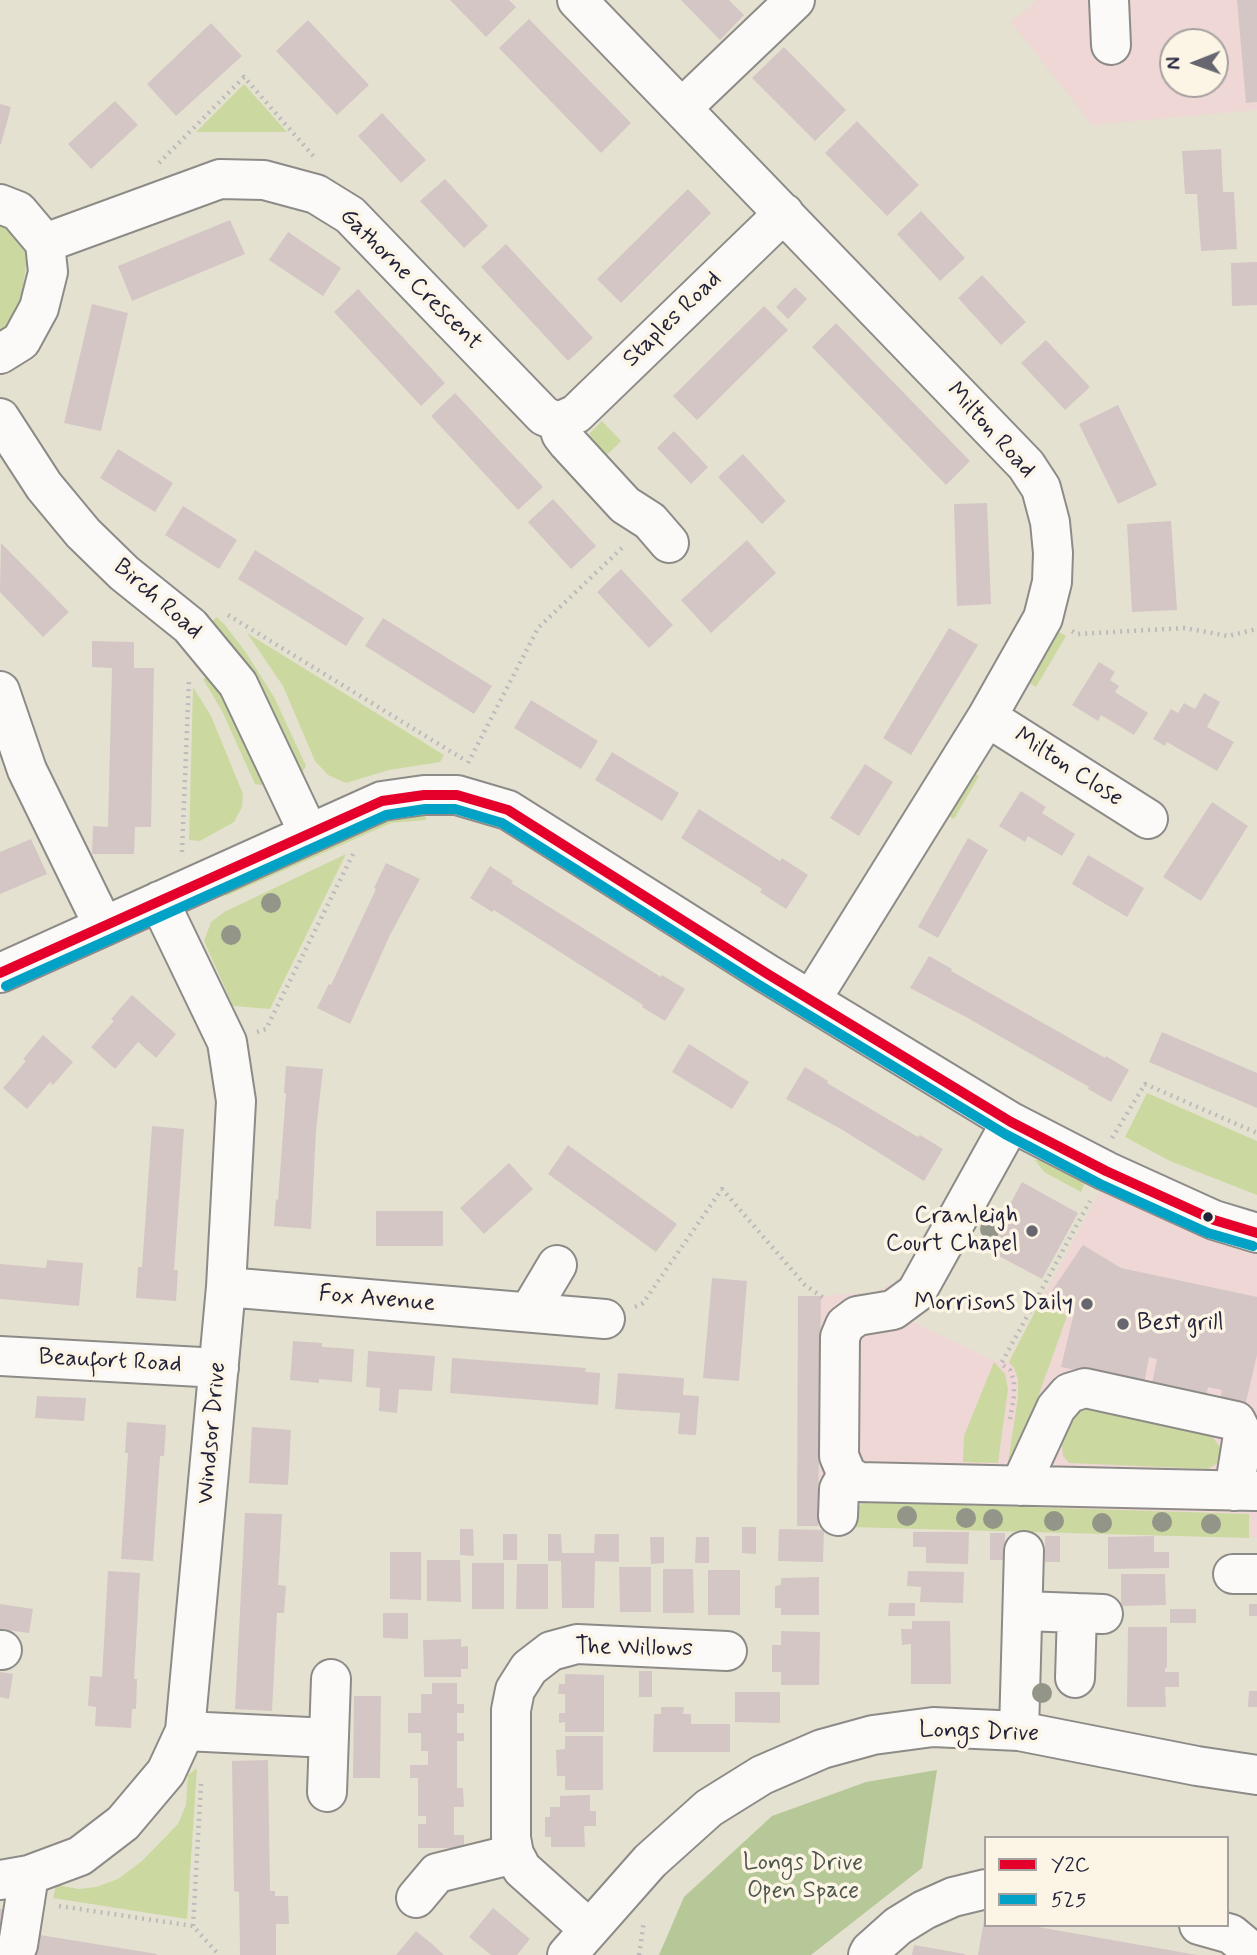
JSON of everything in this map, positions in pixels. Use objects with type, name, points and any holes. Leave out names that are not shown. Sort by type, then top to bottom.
[{"type":"street","name":"Milton Road","points":[[577,0],[1026,465],[1041,488],[1050,522],[1052,582],[1043,618],[987,717],[811,1000]]},
{"type":"street","points":[[683,107],[795,0]]},
{"type":"street","points":[[1109,0],[1111,45]]},
{"type":"street","name":"Gathorne Crescent","points":[[45,243],[220,179],[264,180],[316,194],[351,215],[544,416],[558,422],[561,434],[568,443],[625,505],[660,532]]},
{"type":"street","points":[[0,204],[18,211],[45,243],[48,271],[39,308],[21,341],[0,354]]},
{"type":"street","name":"Staples Road","points":[[558,422],[576,414],[784,213]]},
{"type":"street","name":"Birch Road","points":[[0,418],[44,486],[83,533],[124,573],[190,626],[238,684],[309,834]]},
{"type":"street","points":[[0,691],[13,775],[103,925]]},
{"type":"street","name":"Milton Close","points":[[987,717],[1148,819]]},
{"type":"street","points":[[0,972],[382,801],[424,795],[463,779],[811,1000],[1011,1122],[1101,1168],[1214,1220],[1257,1233]]},
{"type":"street","name":"Windsor Drive","points":[[15,1878],[80,1856],[123,1823],[166,1772],[185,1731],[226,1287],[236,1101],[227,1042],[169,896]]},
{"type":"street","points":[[1011,1122],[916,1293],[893,1310],[857,1316],[845,1325],[840,1337],[839,1456],[848,1475],[859,1482],[1020,1486],[1244,1491],[1243,1434],[1236,1422],[1084,1388],[1069,1393],[1056,1408],[1020,1486]]},
{"type":"street","points":[[529,1312],[557,1265]]},
{"type":"street","name":"Fox Avenue","points":[[226,1287],[605,1319]]},
{"type":"street","name":"Beaufort Road","points":[[0,1356],[219,1368]]},
{"type":"street","points":[[838,1516],[839,1489],[848,1475]]},
{"type":"street","points":[[1019,1731],[1024,1551]]},
{"type":"street","points":[[1024,1611],[1090,1613],[1075,1678]]},
{"type":"street","name":"The Willows","points":[[514,1854],[511,1838],[511,1710],[514,1690],[529,1668],[551,1651],[576,1644],[727,1651]]},
{"type":"street","points":[[327,1793],[331,1679]]},
{"type":"street","name":"Longs Drive","points":[[578,1942],[650,1861],[709,1808],[762,1775],[822,1749],[873,1735],[933,1727],[1019,1731],[1257,1775]]},
{"type":"street","points":[[185,1731],[329,1738]]},
{"type":"street","points":[[416,1898],[438,1873],[514,1854],[522,1869],[578,1942]]},
{"type":"street","points":[[13,1955],[18,1945],[15,1878]]},
{"type":"street","points":[[868,1955],[898,1926],[924,1910],[953,1897],[984,1889]]},
{"type":"street","points":[[1206,1927],[1231,1934],[1249,1950],[1257,1953]]},
{"type":"path","points":[[158,164],[244,77],[319,162],[316,194]]},
{"type":"path","points":[[169,896],[190,626],[215,607],[463,779],[538,628],[660,532]]},
{"type":"path","points":[[1043,618],[1077,634],[1185,628],[1228,636],[1257,629]]},
{"type":"path","points":[[227,1042],[267,1029],[358,843]]},
{"type":"path","points":[[1008,1429],[1014,1381],[1010,1370],[1001,1364],[1145,1084],[1257,1133]]},
{"type":"path","points":[[605,1319],[643,1303],[722,1189],[805,1286],[822,1295],[845,1325]]},
{"type":"path","points":[[194,1926],[202,1778]]},
{"type":"path","points":[[15,1878],[45,1904],[194,1926],[219,1955]]},
{"type":"shaded area","points":[[1037,0],[1257,0],[1257,110],[1092,125],[1011,22]]},
{"type":"shaded area","points":[[1117,1159],[1227,1206],[1257,1215],[1257,1538],[818,1526],[821,1296],[874,1292],[897,1281],[901,1316],[994,1361],[1008,1362]]},
{"type":"green space","points":[[244,84],[287,132],[196,132]]},
{"type":"green space","points":[[0,221],[10,226],[28,252],[20,307],[12,323],[0,336]]},
{"type":"green space","points":[[602,421],[621,441],[600,462],[590,444],[590,433]]},
{"type":"green space","points":[[216,617],[245,651],[274,697],[306,766],[302,773],[294,769],[210,625]]},
{"type":"green space","points":[[1052,628],[1066,636],[1036,687],[1023,679]]},
{"type":"green space","points":[[247,633],[444,755],[440,762],[389,770],[346,783],[328,775],[315,761],[283,686]]},
{"type":"green space","points":[[209,677],[218,683],[266,779],[262,785],[255,784],[222,711],[203,679]]},
{"type":"green space","points":[[193,687],[211,716],[243,794],[242,807],[234,822],[200,841],[189,840]]},
{"type":"green space","points":[[966,768],[979,776],[954,819],[940,811]]},
{"type":"green space","points":[[425,811],[426,820],[391,823],[226,896],[221,888],[387,814]]},
{"type":"green space","points":[[346,854],[270,1009],[233,1006],[204,941],[211,922],[224,912]]},
{"type":"green space","points":[[1147,1093],[1257,1141],[1257,1195],[1170,1161],[1125,1137]]},
{"type":"green space","points":[[1044,1159],[1087,1178],[1081,1192],[1044,1172],[1035,1160]]},
{"type":"green space","points":[[1042,1298],[1067,1316],[1014,1464],[1008,1463],[1018,1397],[1018,1379],[1009,1362]]},
{"type":"green space","points":[[994,1362],[1005,1374],[1008,1389],[998,1463],[963,1462],[964,1436]]},
{"type":"green space","points":[[1097,1403],[1208,1431],[1220,1447],[1221,1461],[1208,1469],[1069,1463],[1063,1456],[1061,1437],[1077,1413]]},
{"type":"green space","points":[[866,1502],[1249,1514],[1249,1538],[850,1527],[855,1508]]},
{"type":"green space","points":[[197,1768],[187,1919],[53,1898],[56,1885],[79,1889],[96,1887],[118,1879],[142,1861],[178,1824],[186,1805],[188,1775]]},
{"type":"green space","name":"Longs Drive Open Space","points":[[937,1770],[922,1868],[811,1955],[659,1955],[684,1897],[772,1816],[866,1782]]},
{"type":"building","points":[[450,0],[509,0],[516,7],[486,37]]},
{"type":"building","points":[[681,0],[729,0],[744,15],[720,40]]},
{"type":"building","points":[[1237,0],[1257,0],[1257,102],[1246,103]]},
{"type":"building","points":[[529,19],[631,123],[601,153],[499,48]]},
{"type":"building","points":[[308,20],[369,85],[337,115],[276,51]]},
{"type":"building","points":[[211,23],[242,56],[176,116],[147,84]]},
{"type":"building","points":[[784,47],[846,110],[815,141],[752,78]]},
{"type":"building","points":[[115,101],[138,125],[91,169],[68,144]]},
{"type":"building","points":[[0,104],[11,107],[1,144],[0,144]]},
{"type":"building","points":[[382,113],[426,160],[401,183],[358,136]]},
{"type":"building","points":[[857,121],[919,185],[887,216],[825,153]]},
{"type":"building","points":[[1221,149],[1223,192],[1234,192],[1237,249],[1201,251],[1197,194],[1185,194],[1182,151]]},
{"type":"building","points":[[445,179],[488,226],[464,248],[420,201]]},
{"type":"building","points":[[688,189],[711,213],[621,303],[597,279]]},
{"type":"building","points":[[921,211],[965,258],[940,281],[897,234]]},
{"type":"building","points":[[230,220],[245,254],[132,301],[118,266]]},
{"type":"building","points":[[288,232],[341,268],[323,296],[269,260]]},
{"type":"building","points":[[506,244],[593,338],[568,361],[481,267]]},
{"type":"building","points":[[1257,262],[1257,305],[1232,306],[1231,263]]},
{"type":"building","points":[[982,275],[1026,322],[1001,345],[958,298]]},
{"type":"building","points":[[795,287],[807,299],[788,319],[776,307]]},
{"type":"building","points":[[358,289],[445,383],[421,406],[334,312]]},
{"type":"building","points":[[92,304],[128,313],[101,431],[64,423]]},
{"type":"building","points":[[764,306],[788,330],[697,420],[673,396]]},
{"type":"building","points":[[836,323],[970,461],[946,485],[812,347]]},
{"type":"building","points":[[1046,340],[1090,387],[1065,410],[1021,363]]},
{"type":"building","points":[[455,393],[543,487],[518,510],[431,416]]},
{"type":"building","points":[[1118,405],[1157,485],[1118,504],[1079,424]]},
{"type":"building","points":[[674,431],[708,467],[691,484],[657,448]]},
{"type":"building","points":[[118,449],[173,483],[155,512],[100,478]]},
{"type":"building","points":[[743,454],[786,501],[762,524],[718,477]]},
{"type":"building","points":[[553,499],[596,546],[571,569],[528,522]]},
{"type":"building","points":[[987,503],[991,604],[957,606],[954,504]]},
{"type":"building","points":[[183,506],[237,540],[219,569],[165,535]]},
{"type":"building","points":[[1171,521],[1177,610],[1132,612],[1127,524]]},
{"type":"building","points":[[747,540],[776,573],[711,633],[681,600]]},
{"type":"building","points":[[1,543],[69,612],[43,637],[0,592]]},
{"type":"building","points":[[255,550],[364,618],[346,646],[238,579]]},
{"type":"building","points":[[621,569],[673,625],[649,648],[597,592]]},
{"type":"building","points":[[383,618],[492,686],[474,714],[365,646]]},
{"type":"building","points":[[949,628],[978,645],[911,755],[883,738]]},
{"type":"building","points":[[92,641],[134,642],[134,668],[154,668],[151,827],[135,827],[134,854],[92,854],[93,826],[108,827],[112,668],[92,667]]},
{"type":"building","points":[[1099,662],[1115,672],[1110,680],[1119,686],[1115,692],[1148,713],[1134,735],[1101,715],[1098,721],[1072,705]]},
{"type":"building","points":[[1204,693],[1220,702],[1207,727],[1234,742],[1217,771],[1167,742],[1165,746],[1153,739],[1171,709],[1178,713],[1184,703],[1195,709]]},
{"type":"building","points":[[531,700],[598,741],[581,769],[514,728]]},
{"type":"building","points":[[612,752],[679,793],[662,821],[595,780]]},
{"type":"building","points":[[865,764],[893,782],[859,836],[830,818]]},
{"type":"building","points":[[1021,791],[1046,807],[1042,813],[1075,834],[1062,856],[1028,836],[1025,842],[999,826]]},
{"type":"building","points":[[1212,802],[1248,826],[1201,901],[1163,877]]},
{"type":"building","points":[[699,809],[780,861],[782,858],[808,875],[786,909],[760,892],[762,889],[681,838]]},
{"type":"building","points":[[968,838],[988,850],[938,938],[918,927]]},
{"type":"building","points":[[31,839],[47,874],[0,894],[0,852]]},
{"type":"building","points":[[1088,855],[1144,888],[1127,917],[1072,884]]},
{"type":"building","points":[[386,863],[420,879],[390,935],[350,1024],[317,1008],[329,984],[331,985]]},
{"type":"building","points":[[490,866],[513,881],[511,883],[661,977],[662,975],[685,989],[665,1021],[494,910],[492,912],[470,898]]},
{"type":"building","points":[[929,956],[952,969],[951,971],[1129,1070],[1111,1102],[966,1017],[910,988]]},
{"type":"building","points":[[132,995],[176,1034],[156,1058],[138,1042],[115,1069],[91,1047]]},
{"type":"building","points":[[1162,1032],[1257,1073],[1257,1108],[1149,1062]]},
{"type":"building","points":[[43,1035],[73,1062],[53,1085],[50,1082],[27,1109],[3,1088]]},
{"type":"building","points":[[689,1044],[749,1082],[732,1109],[672,1072]]},
{"type":"building","points":[[286,1066],[323,1069],[316,1131],[311,1229],[274,1226]]},
{"type":"building","points":[[805,1067],[828,1081],[827,1083],[943,1149],[924,1181],[841,1129],[786,1099]]},
{"type":"building","points":[[152,1126],[184,1129],[174,1270],[178,1270],[176,1301],[136,1298],[138,1267],[142,1267]]},
{"type":"building","points":[[568,1145],[677,1224],[656,1252],[548,1174]]},
{"type":"building","points":[[509,1163],[533,1189],[484,1234],[460,1208]]},
{"type":"building","name":"Cranleigh Court Chapel","points":[[1022,1182],[1078,1213],[1042,1279],[986,1249]]},
{"type":"building","points":[[376,1211],[443,1211],[443,1246],[376,1246]]},
{"type":"building","points":[[1083,1245],[1121,1268],[1257,1297],[1257,1355],[1245,1406],[1220,1400],[1222,1390],[1208,1387],[1206,1396],[1152,1384],[1157,1359],[1149,1357],[1144,1384],[1061,1367],[1074,1313],[1049,1295]]},
{"type":"building","points":[[47,1260],[83,1263],[79,1306],[0,1299],[0,1264],[46,1268]]},
{"type":"building","points":[[712,1278],[747,1281],[739,1381],[703,1378]]},
{"type":"building","points":[[798,1296],[821,1296],[818,1526],[797,1526]]},
{"type":"building","points":[[293,1341],[322,1343],[322,1347],[354,1349],[352,1382],[290,1380]]},
{"type":"building","points":[[368,1351],[435,1356],[432,1391],[399,1389],[397,1413],[379,1411],[380,1388],[366,1387]]},
{"type":"building","points":[[452,1358],[586,1368],[585,1372],[600,1373],[598,1405],[450,1393]]},
{"type":"building","points":[[618,1373],[684,1378],[683,1395],[699,1396],[696,1435],[678,1434],[680,1413],[615,1409]]},
{"type":"building","points":[[37,1396],[86,1398],[84,1421],[35,1418]]},
{"type":"building","points":[[127,1422],[166,1425],[164,1456],[160,1456],[153,1561],[121,1559],[128,1453],[125,1453]]},
{"type":"building","points":[[252,1427],[291,1430],[288,1485],[249,1483]]},
{"type":"building","points":[[245,1513],[282,1514],[278,1585],[286,1586],[284,1613],[277,1613],[272,1711],[235,1709]]},
{"type":"building","points":[[742,1527],[756,1527],[756,1554],[742,1553]]},
{"type":"building","points":[[460,1529],[473,1529],[474,1556],[460,1555]]},
{"type":"building","points":[[779,1529],[824,1530],[823,1562],[778,1561]]},
{"type":"building","points":[[913,1532],[969,1532],[968,1564],[926,1563],[926,1547],[913,1547]]},
{"type":"building","points":[[990,1533],[1005,1533],[1005,1560],[990,1560]]},
{"type":"building","points":[[503,1534],[517,1534],[517,1560],[503,1560]]},
{"type":"building","points":[[548,1534],[561,1534],[562,1553],[594,1553],[595,1534],[619,1534],[619,1562],[595,1561],[594,1608],[562,1608],[561,1561],[548,1561]]},
{"type":"building","points":[[1045,1536],[1060,1536],[1060,1562],[1045,1562]]},
{"type":"building","points":[[1154,1536],[1154,1552],[1169,1552],[1169,1568],[1108,1569],[1108,1537]]},
{"type":"building","points":[[650,1537],[664,1537],[664,1563],[651,1564]]},
{"type":"building","points":[[696,1537],[709,1537],[709,1563],[695,1563]]},
{"type":"building","points":[[390,1552],[421,1552],[421,1600],[390,1599]]},
{"type":"building","points":[[427,1560],[460,1560],[461,1602],[427,1601]]},
{"type":"building","points":[[472,1563],[504,1563],[504,1609],[472,1609]]},
{"type":"building","points":[[517,1564],[548,1564],[548,1609],[516,1609]]},
{"type":"building","points":[[619,1567],[651,1567],[651,1612],[620,1612]]},
{"type":"building","points":[[663,1569],[693,1569],[694,1613],[663,1613]]},
{"type":"building","points":[[708,1570],[740,1570],[740,1615],[708,1615]]},
{"type":"building","points":[[108,1571],[140,1573],[134,1679],[137,1679],[136,1709],[132,1709],[131,1728],[95,1726],[96,1707],[88,1706],[90,1676],[102,1677]]},
{"type":"building","points":[[908,1571],[964,1572],[963,1603],[920,1602],[921,1587],[907,1586]]},
{"type":"building","points":[[1121,1574],[1165,1574],[1166,1605],[1121,1606]]},
{"type":"building","points":[[819,1577],[819,1615],[781,1615],[781,1608],[775,1608],[775,1586],[781,1585],[781,1578]]},
{"type":"building","points":[[889,1603],[915,1603],[915,1616],[888,1616]]},
{"type":"building","points":[[0,1604],[33,1609],[29,1633],[0,1629]]},
{"type":"building","points":[[1249,1604],[1257,1604],[1257,1616],[1249,1616]]},
{"type":"building","points":[[1170,1609],[1196,1609],[1196,1623],[1170,1623]]},
{"type":"building","points":[[383,1613],[408,1613],[408,1639],[383,1638]]},
{"type":"building","points":[[912,1621],[950,1621],[951,1684],[911,1684],[911,1644],[902,1645],[901,1629],[912,1629]]},
{"type":"building","points":[[1128,1627],[1167,1627],[1165,1672],[1179,1672],[1179,1687],[1165,1687],[1166,1707],[1127,1707]]},
{"type":"building","points":[[781,1631],[820,1632],[819,1685],[781,1685],[781,1672],[772,1672],[772,1645],[781,1645]]},
{"type":"building","points":[[461,1639],[461,1647],[468,1646],[468,1669],[461,1669],[461,1677],[424,1677],[423,1640]]},
{"type":"building","points":[[639,1671],[652,1671],[652,1697],[639,1697]]},
{"type":"building","points":[[0,1672],[13,1674],[9,1699],[0,1697]]},
{"type":"building","points":[[565,1674],[604,1675],[604,1732],[565,1732],[565,1722],[559,1723],[559,1713],[565,1713],[565,1694],[558,1694],[559,1684],[565,1684]]},
{"type":"building","points":[[432,1683],[457,1683],[457,1704],[464,1704],[464,1713],[457,1713],[457,1733],[464,1733],[464,1741],[457,1741],[457,1788],[463,1788],[464,1807],[454,1807],[454,1835],[464,1835],[464,1848],[418,1848],[418,1824],[426,1824],[426,1816],[418,1816],[418,1778],[410,1778],[410,1765],[428,1765],[428,1751],[421,1751],[421,1733],[408,1733],[408,1713],[421,1713],[421,1694],[432,1694]]},
{"type":"building","points":[[1249,1691],[1257,1691],[1257,1707],[1248,1707]]},
{"type":"building","points":[[735,1692],[780,1692],[780,1723],[735,1722]]},
{"type":"building","points":[[354,1696],[381,1696],[380,1778],[353,1778]]},
{"type":"building","points":[[661,1707],[684,1707],[683,1714],[691,1714],[691,1724],[730,1724],[730,1752],[653,1752],[654,1714],[661,1714]]},
{"type":"building","points":[[565,1736],[603,1736],[603,1790],[565,1790],[565,1776],[557,1776],[556,1750],[565,1749]]},
{"type":"building","points":[[268,1760],[270,1891],[275,1891],[275,1896],[288,1896],[289,1924],[276,1924],[276,1955],[240,1955],[239,1892],[234,1891],[232,1761]]},
{"type":"building","points":[[590,1795],[590,1811],[596,1811],[596,1826],[584,1826],[585,1847],[551,1847],[551,1837],[545,1837],[545,1817],[550,1817],[550,1807],[560,1807],[560,1796]]},
{"type":"building","points":[[493,1908],[530,1939],[517,1955],[491,1955],[469,1937]]},
{"type":"building","points":[[0,1909],[5,1910],[1,1930],[0,1930]]},
{"type":"building","points":[[984,1920],[984,1927],[1038,1927],[1197,1955],[978,1955]]},
{"type":"building","points":[[416,1931],[431,1943],[444,1955],[396,1955]]},
{"type":"building","points":[[40,1935],[157,1954],[157,1955],[36,1955]]},
{"type":"building","points":[[914,1945],[965,1954],[965,1955],[912,1955]]},
{"type":"transit line","name":"Y2C","points":[[0,973],[382,801],[424,795],[457,795],[508,810],[766,973],[1011,1122],[1106,1171],[1214,1220],[1257,1233]]},
{"type":"transit line","name":"525","points":[[6,986],[386,815],[425,809],[455,809],[502,823],[759,985],[1005,1134],[1100,1184],[1208,1233],[1253,1246]]},
{"type":"place","name":"Cranleigh Court Chapel","points":[[1032,1231]]},
{"type":"place","name":"Morrisons Daily","points":[[1087,1304]]},
{"type":"place","name":"Best grill","points":[[1123,1324]]}]
